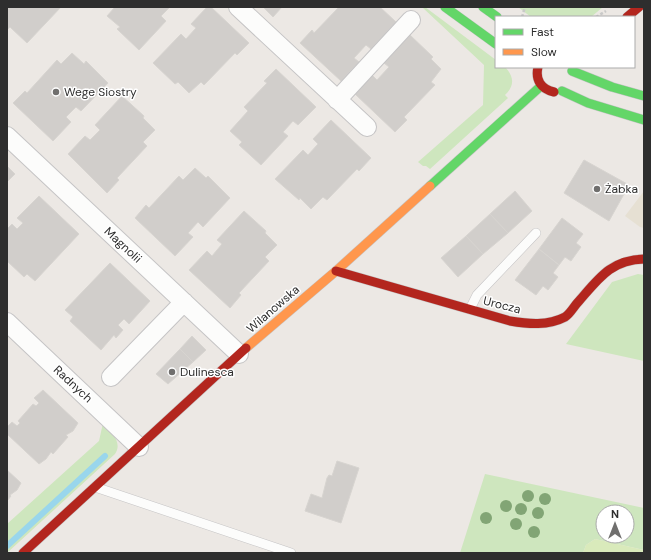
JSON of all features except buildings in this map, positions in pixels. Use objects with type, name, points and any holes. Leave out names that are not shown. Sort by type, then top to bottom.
[{"type":"street","points":[[238,7],[367,127]]},
{"type":"street","points":[[445,7],[495,43]]},
{"type":"street","points":[[483,7],[496,16]]},
{"type":"street","points":[[628,16],[639,7]]},
{"type":"street","points":[[337,100],[411,20]]},
{"type":"street","points":[[534,70],[541,86],[547,90],[552,92],[562,90],[588,103],[644,120]]},
{"type":"street","points":[[598,71],[602,78],[612,87]]},
{"type":"street","points":[[562,90],[571,76],[644,96]]},
{"type":"street","name":"Wilanowska","points":[[23,553],[239,354],[336,271],[541,86]]},
{"type":"street","name":"Magnolii","points":[[7,136],[239,354]]},
{"type":"street","name":"Urocza","points":[[336,271],[510,321],[530,324],[544,323],[565,317],[609,267],[637,258],[644,259]]},
{"type":"street","points":[[111,377],[184,302]]},
{"type":"street","name":"Radnych","points":[[7,322],[139,447]]},
{"type":"lane","points":[[470,309],[477,295],[536,233]]},
{"type":"lane","points":[[94,487],[291,553]]},
{"type":"shaded area","points":[[644,191],[644,228],[640,227],[625,216]]},
{"type":"green space","points":[[425,7],[495,59],[495,68],[506,68],[512,77],[512,85],[505,95],[508,98],[430,169],[418,162],[483,105],[484,65],[423,8]]},
{"type":"green space","points":[[518,7],[603,7],[592,16],[530,16]]},
{"type":"green space","points":[[638,274],[644,275],[644,361],[566,344],[612,282]]},
{"type":"green space","points":[[103,423],[117,441],[118,445],[115,454],[7,553],[7,524],[99,441]]},
{"type":"green space","points":[[485,474],[625,504],[595,504],[595,539],[586,545],[583,553],[460,553]]},
{"type":"green space","points":[[635,506],[644,508],[644,550],[617,544],[635,544]]},
{"type":"green space","points":[[595,539],[595,544],[617,544],[644,550],[644,553],[583,553],[586,545]]},
{"type":"waterway","points":[[7,546],[105,456]]},
{"type":"traffic: fast","points":[[445,7],[495,43]]},
{"type":"traffic: fast","points":[[483,7],[496,16]]},
{"type":"traffic: fast","points":[[572,71],[612,87],[644,96]]},
{"type":"traffic: fast","points":[[430,186],[541,86]]},
{"type":"traffic: fast","points":[[562,91],[588,103],[644,120]]},
{"type":"traffic: slow","points":[[246,348],[336,271],[430,186]]},
{"type":"traffic: jam","points":[[628,16],[639,7]]},
{"type":"traffic: jam","points":[[538,68],[537,76],[542,86],[549,91],[554,92]]},
{"type":"traffic: jam","points":[[336,271],[510,321],[538,324],[552,322],[565,317],[593,285],[614,267],[633,260],[644,259]]},
{"type":"traffic: jam","points":[[23,553],[246,348]]},
{"type":"place","name":"Wege Siostry","points":[[56,92]]},
{"type":"place","name":"Żabka","points":[[597,189]]},
{"type":"place","name":"Dulinesca","points":[[172,372]]}]
